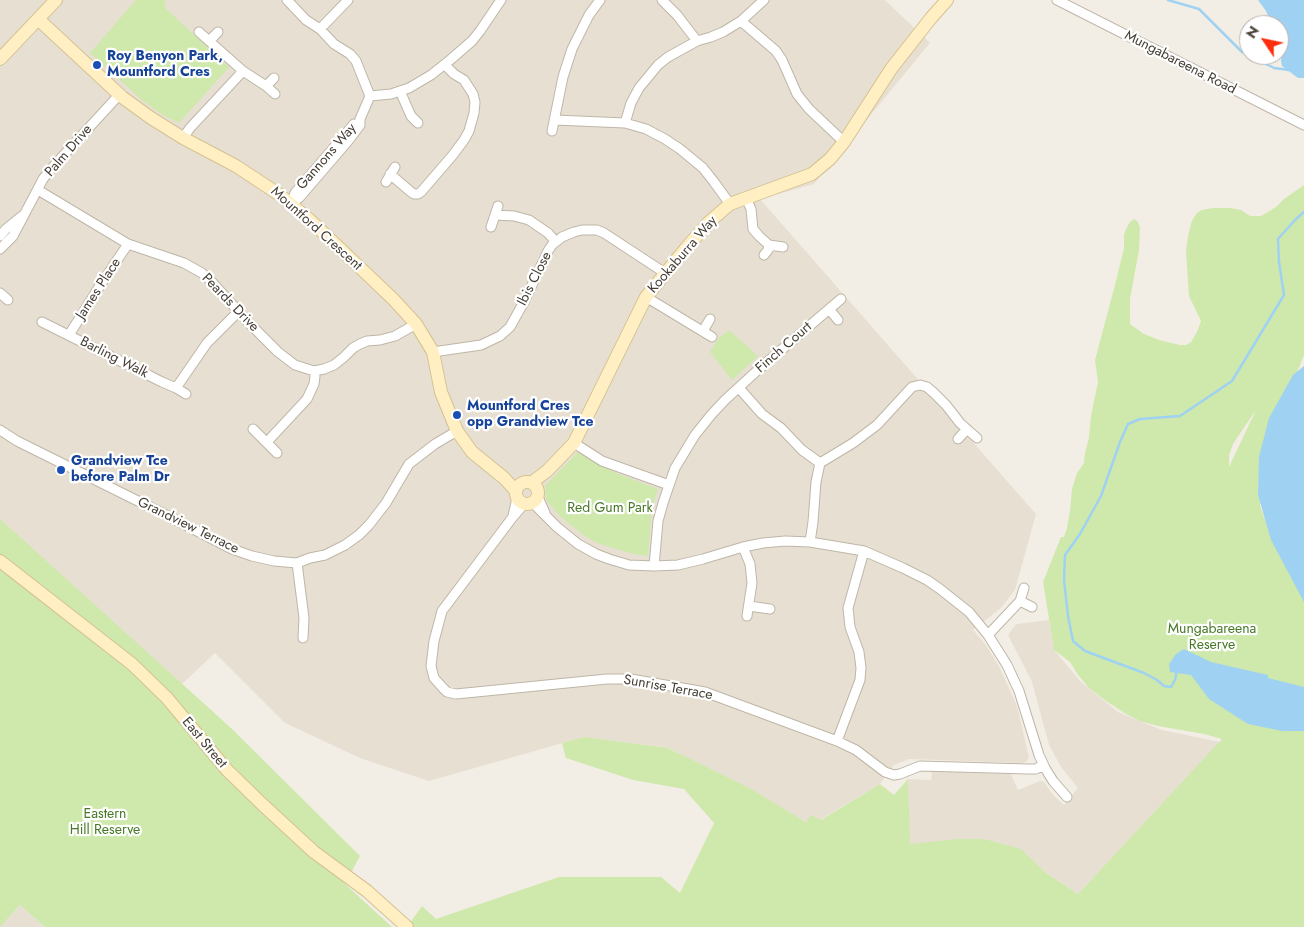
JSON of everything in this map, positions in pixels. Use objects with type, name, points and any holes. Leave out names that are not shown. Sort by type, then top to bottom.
[{"type":"street","points":[[0,59],[56,0]]},
{"type":"street","points":[[287,0],[306,20],[320,29],[334,44],[343,48],[356,61],[370,96],[391,94],[409,88],[445,65],[480,32],[501,0]]},
{"type":"street","points":[[320,29],[348,0]]},
{"type":"street","points":[[552,131],[563,77],[572,49],[585,23],[600,0]]},
{"type":"street","points":[[662,0],[677,15],[697,41]]},
{"type":"street","points":[[625,123],[631,103],[639,88],[658,64],[697,41],[723,32],[741,22],[764,0]]},
{"type":"street","name":"Kookaburra Way","points":[[528,494],[574,443],[646,297],[687,247],[709,222],[730,204],[812,174],[830,159],[844,142],[890,69],[930,18],[947,0]]},
{"type":"street","name":"Mungabareena Road","points":[[1057,0],[1304,125]]},
{"type":"street","name":"Mountford Crescent","points":[[38,19],[119,95],[183,138],[236,166],[272,189],[311,221],[393,299],[416,324],[433,352],[441,392],[457,432],[472,452],[504,478],[528,494],[548,518],[578,544],[596,554],[629,565],[654,566],[704,559],[763,543],[810,542],[864,551],[927,580],[940,588],[969,612],[988,635],[1007,665],[1019,690],[1039,755],[1053,782],[1067,797]]},
{"type":"street","points":[[741,22],[776,51],[797,94],[809,109],[844,142]]},
{"type":"street","points":[[199,32],[243,71],[275,94]]},
{"type":"street","points":[[209,41],[218,32]]},
{"type":"street","points":[[390,174],[410,192],[418,194],[455,152],[469,131],[474,113],[475,102],[473,94],[464,80],[445,65]]},
{"type":"street","points":[[183,138],[243,71]]},
{"type":"street","points":[[266,86],[274,78]]},
{"type":"street","points":[[400,91],[410,116],[419,123]]},
{"type":"street","name":"Palm Drive","points":[[0,249],[13,236],[51,169],[119,95]]},
{"type":"street","name":"Gannons Way","points":[[291,204],[299,198],[360,125],[360,119],[370,96]]},
{"type":"street","points":[[555,120],[625,123],[646,129],[680,149],[703,168],[730,204]]},
{"type":"street","name":"Peards Drive","points":[[38,190],[128,244],[184,263],[198,270],[289,361],[314,371]]},
{"type":"street","points":[[746,198],[751,209],[754,229],[758,236],[768,245],[783,247]]},
{"type":"street","points":[[491,227],[497,210],[529,220],[548,233],[556,242]]},
{"type":"street","name":"Palm Drive","points":[[0,236],[26,212]]},
{"type":"street","name":"Ibis Close","points":[[433,352],[481,345],[500,336],[510,327],[548,251],[562,237],[574,232],[597,230],[604,233],[665,274]]},
{"type":"street","name":"James Place","points":[[69,335],[128,244]]},
{"type":"street","points":[[764,255],[768,250],[768,245]]},
{"type":"street","points":[[0,294],[8,300]]},
{"type":"street","points":[[646,297],[712,337]]},
{"type":"street","name":"Finch Court","points":[[654,566],[658,521],[668,485],[695,435],[711,415],[760,368],[841,299]]},
{"type":"street","points":[[829,309],[838,320]]},
{"type":"street","points":[[176,388],[207,343],[238,312]]},
{"type":"street","points":[[703,331],[710,319]]},
{"type":"street","name":"Barling Walk","points":[[42,322],[186,394]]},
{"type":"street","points":[[267,442],[307,399],[314,384],[314,371],[334,365],[360,344],[395,336],[416,324]]},
{"type":"street","points":[[810,542],[816,482],[820,463],[853,443],[877,425],[912,387],[920,385],[927,387],[946,405],[960,423],[977,438]]},
{"type":"street","points":[[739,388],[762,414],[781,428],[802,450],[820,463]]},
{"type":"street","points":[[253,429],[276,453]]},
{"type":"street","points":[[958,439],[967,429]]},
{"type":"street","name":"Grandview Terrace","points":[[0,430],[24,445],[232,549],[274,561],[297,563],[325,555],[345,545],[359,535],[386,504],[409,464],[435,444],[457,432]]},
{"type":"street","points":[[574,443],[602,461],[668,485]]},
{"type":"street","name":"Sunrise Terrace","points":[[528,494],[442,611],[434,641],[431,666],[434,678],[448,692],[456,694],[607,679],[631,679],[706,692],[837,741],[856,750],[885,772],[894,775],[920,766],[1036,769],[1044,765]]},
{"type":"street","points":[[743,547],[750,564],[752,583],[747,616]]},
{"type":"street","points":[[837,741],[860,680],[859,652],[850,627],[848,608],[864,551]]},
{"type":"street","name":"East Street","points":[[0,561],[132,664],[167,698],[227,770],[314,852],[367,892],[399,925]]},
{"type":"street","points":[[297,563],[304,618],[303,638]]},
{"type":"street","points":[[988,635],[1020,601],[1024,588]]},
{"type":"street","points":[[1020,601],[1032,607]]},
{"type":"street","points":[[749,606],[770,609]]},
{"type":"shaded area","points":[[0,0],[885,0],[930,43],[814,184],[760,199],[1036,514],[1015,590],[1001,608],[973,630],[986,645],[1000,668],[1017,706],[1029,757],[1026,762],[909,759],[894,765],[880,784],[820,820],[807,822],[669,748],[584,737],[429,781],[360,758],[285,723],[215,653],[182,684],[0,522]]},
{"type":"shaded area","points":[[1049,620],[1054,650],[1080,681],[1118,712],[1162,730],[1220,742],[1078,894],[1046,873],[1020,849],[909,844],[908,779],[931,780],[932,771],[1011,774],[1018,790],[1040,781],[1044,782],[1054,796],[1064,805],[1078,788],[1061,767],[1049,745],[1032,682],[1008,635],[1016,624]]},
{"type":"shaded area","points":[[20,905],[45,927],[0,927]]},
{"type":"green space","points":[[136,0],[164,0],[166,2],[164,7],[229,67],[179,123],[163,115],[143,101],[90,53]]},
{"type":"green space","name":"Mungabareena Reserve","points":[[1304,185],[1304,355],[1266,449],[1260,506],[1273,541],[1304,582],[1304,927],[407,927],[422,906],[436,919],[559,877],[661,877],[680,893],[714,823],[684,789],[633,780],[566,758],[562,743],[584,737],[668,748],[751,789],[806,822],[811,815],[821,820],[880,784],[894,795],[908,779],[910,844],[958,839],[984,839],[1021,849],[1046,873],[1078,894],[1222,739],[1158,726],[1140,721],[1126,714],[1089,688],[1070,662],[1054,650],[1043,582],[1061,537],[1064,537],[1070,511],[1072,489],[1077,473],[1084,463],[1098,382],[1095,360],[1124,248],[1124,235],[1130,222],[1134,219],[1138,222],[1140,228],[1139,250],[1130,299],[1130,324],[1144,334],[1159,340],[1186,345],[1191,342],[1201,321],[1189,296],[1186,252],[1191,224],[1197,213],[1213,208],[1230,208],[1241,210],[1250,216],[1261,216],[1276,207]],"holes":[[[1255,412],[1229,467],[1229,455],[1233,444]]]},
{"type":"green space","points":[[729,330],[758,356],[732,380],[710,352],[719,338]]},
{"type":"green space","name":"Red Gum Park","points":[[579,452],[616,473],[658,489],[651,519],[648,556],[633,554],[597,543],[572,526],[546,500],[545,486]]},
{"type":"green space","name":"Eastern Hill Reserve","points":[[0,519],[231,728],[360,856],[345,884],[392,927],[45,927],[20,905],[0,927]]},
{"type":"water","points":[[1258,0],[1304,0],[1304,78],[1298,78],[1282,66],[1289,65],[1289,15],[1268,15]]},
{"type":"water","points":[[1304,366],[1304,602],[1271,540],[1258,495],[1259,457],[1269,418],[1293,375]]},
{"type":"water","points":[[1184,649],[1211,662],[1268,675],[1268,678],[1304,687],[1304,731],[1282,731],[1248,724],[1209,699],[1191,675],[1170,672],[1169,664],[1176,654]]},
{"type":"waterway","points":[[1168,0],[1199,9],[1242,52],[1274,68],[1289,70]]},
{"type":"waterway","points":[[1177,670],[1171,687],[1164,686],[1144,673],[1085,651],[1073,641],[1064,580],[1065,555],[1080,534],[1101,496],[1128,424],[1140,419],[1180,416],[1232,381],[1284,295],[1278,239],[1304,212]]},
{"type":"place","name":"Roy Benyon Park, Mountford Cres","points":[[97,65]]},
{"type":"place","name":"Mountford Cres opp Grandview Tce","points":[[457,415]]},
{"type":"place","name":"Grandview Tce before Palm Dr","points":[[61,470]]}]
